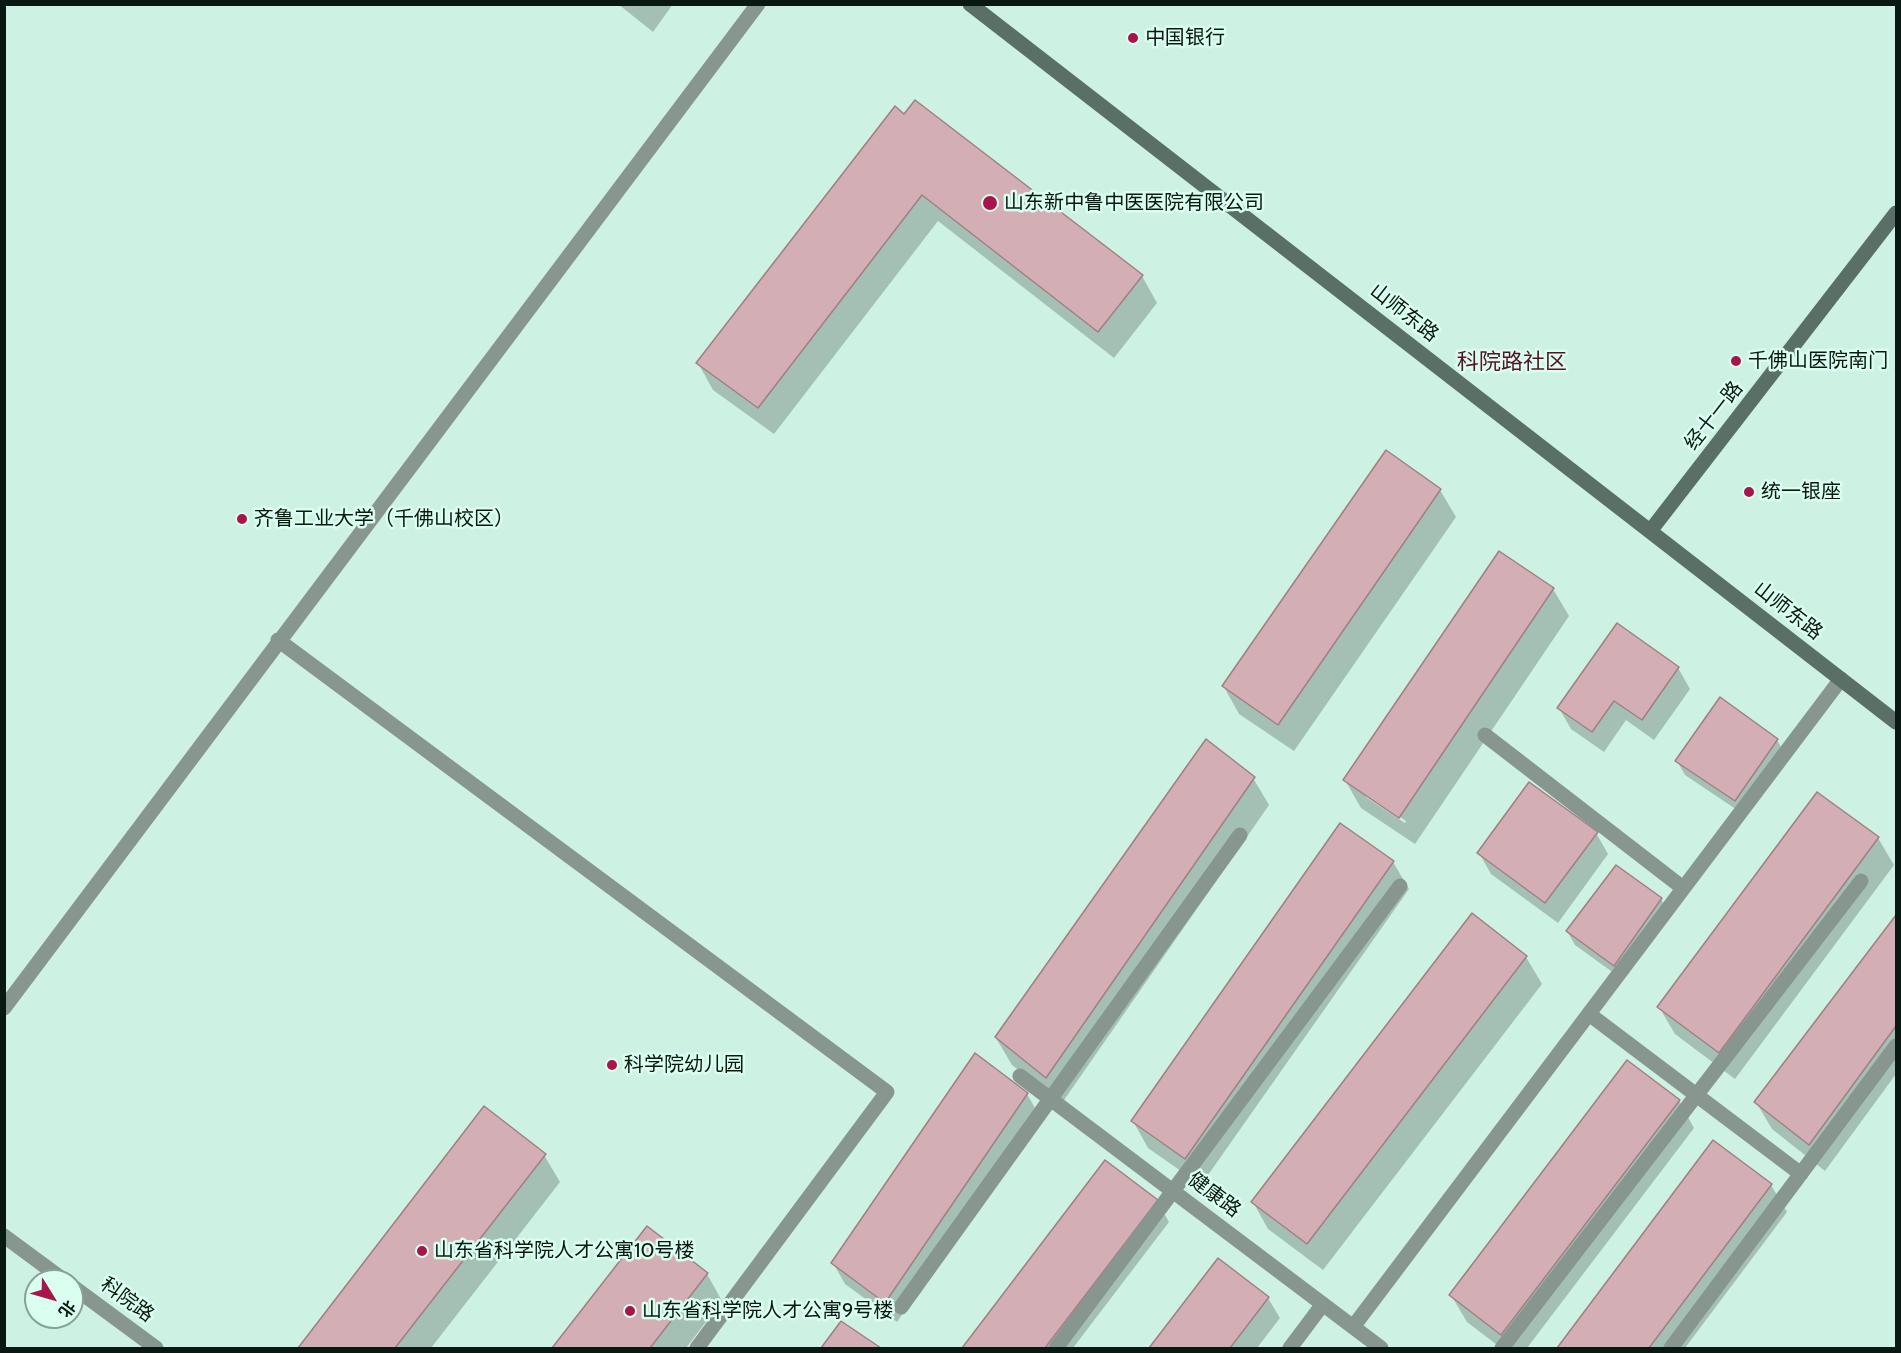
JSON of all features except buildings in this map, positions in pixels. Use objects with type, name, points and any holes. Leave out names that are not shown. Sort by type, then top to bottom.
[{"type":"main road","name":"山师东路","points":[[970,4],[1896,722]]},
{"type":"main road","name":"经十一路","points":[[1651,530],[1896,213]]},
{"type":"street","points":[[4,1008],[758,4]]},
{"type":"street","points":[[279,640],[887,1092],[697,1348]]},
{"type":"street","points":[[1353,1327],[1841,679]]},
{"type":"street","points":[[1485,735],[1683,888]]},
{"type":"street","points":[[901,1307],[1240,835]]},
{"type":"street","points":[[1502,1348],[1861,881]]},
{"type":"street","points":[[1056,1348],[1400,886]]},
{"type":"street","points":[[1588,1014],[1801,1174]]},
{"type":"street","points":[[1671,1348],[1896,1046]]},
{"type":"street","name":"健康路","points":[[1020,1076],[1381,1348]]},
{"type":"street","points":[[4,1236],[49,1269]]},
{"type":"street","name":"科院路","points":[[84,1295],[156,1348]]},
{"type":"street","points":[[1290,1348],[1323,1304]]},
{"type":"place","name":"中国银行","points":[[1133,38]]},
{"type":"place","name":"山东新中鲁中医医院有限公司","points":[[990,203]]},
{"type":"place","name":"千佛山医院南门","points":[[1736,361]]},
{"type":"place","name":"统一银座","points":[[1749,492]]},
{"type":"place","name":"齐鲁工业大学（千佛山校区）","points":[[242,519]]},
{"type":"place","name":"科学院幼儿园","points":[[612,1065]]},
{"type":"place","name":"山东省科学院人才公寓10号楼","points":[[422,1251]]},
{"type":"place","name":"山东省科学院人才公寓9号楼","points":[[630,1311]]},
{"type":"district","name":"科院路社区","points":[[1512,363]]}]
